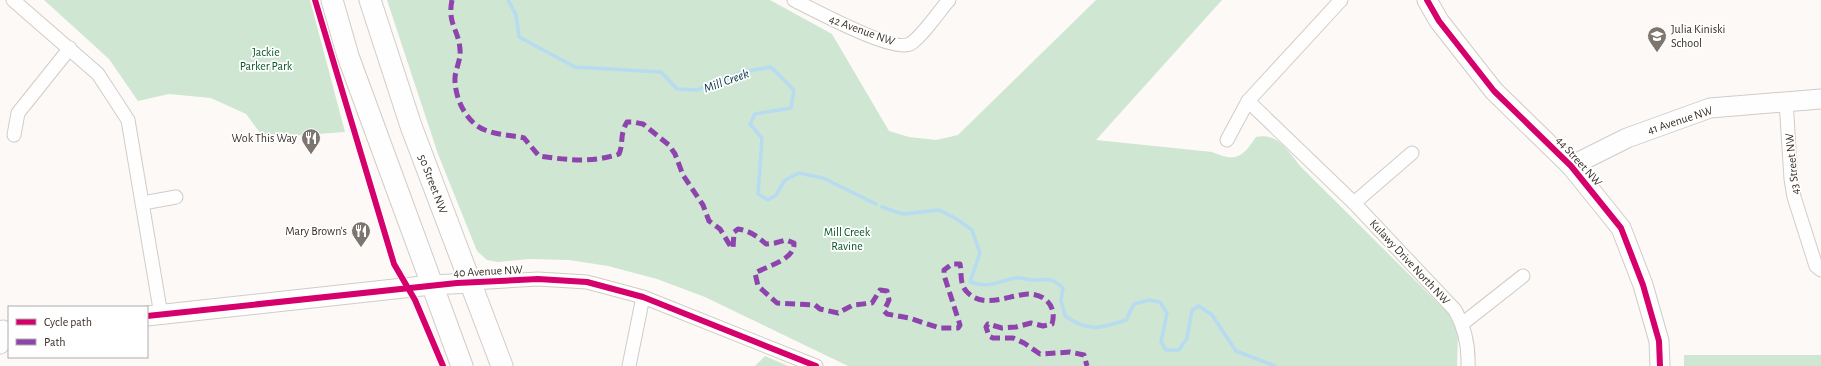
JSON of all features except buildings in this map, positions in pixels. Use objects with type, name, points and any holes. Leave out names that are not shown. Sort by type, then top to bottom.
[{"type":"main road","points":[[332,0],[348,56],[462,366]]},
{"type":"main road","name":"50 Street NW","points":[[370,0],[411,126],[502,366]]},
{"type":"street","points":[[13,0],[70,48],[98,74],[128,120],[143,203],[154,315]]},
{"type":"street","name":"42 Avenue NW","points":[[794,0],[837,23],[890,42],[909,45],[949,0]]},
{"type":"street","points":[[1227,140],[1248,101],[1341,0]]},
{"type":"street","name":"44 Street NW","points":[[1427,0],[1439,21],[1494,91],[1571,166],[1621,228],[1643,286],[1659,341],[1660,366]]},
{"type":"street","points":[[14,135],[18,113],[70,48]]},
{"type":"street","name":"41 Avenue NW","points":[[1571,166],[1627,138],[1710,108],[1821,99]]},
{"type":"street","name":"Kulawy Drive North NW","points":[[1248,101],[1354,203],[1455,310],[1462,324],[1468,346],[1468,366]]},
{"type":"street","name":"43 Street NW","points":[[1786,101],[1792,185],[1816,266],[1821,270]]},
{"type":"street","points":[[1354,203],[1412,153]]},
{"type":"street","points":[[143,203],[176,198]]},
{"type":"street","points":[[1462,324],[1523,276]]},
{"type":"street","name":"40 Avenue NW","points":[[154,315],[431,285],[538,279],[587,282],[643,297],[816,366]]},
{"type":"street","points":[[628,366],[643,297]]},
{"type":"green space","name":"Jackie Parker Park","points":[[44,0],[310,0],[345,132],[264,138],[246,114],[211,98],[169,94],[138,101],[109,59]]},
{"type":"green space","name":"Mill Creek Ravine","points":[[387,0],[770,0],[832,34],[889,131],[909,137],[936,140],[958,135],[1096,0],[1222,0],[1096,140],[1212,152],[1227,157],[1233,157],[1242,154],[1247,150],[1256,137],[1264,136],[1276,140],[1287,149],[1301,167],[1454,319],[1458,331],[1457,366],[848,366],[705,297],[657,279],[608,266],[569,260],[529,259],[498,262],[487,260],[477,251],[438,154]]},
{"type":"green space","points":[[1684,355],[1821,355],[1821,366],[1684,366]]},
{"type":"green space","points":[[765,356],[788,366],[755,366]]},
{"type":"waterway","name":"Mill Creek","points":[[508,0],[516,15],[519,37],[575,67],[661,72],[677,89],[697,90],[742,72],[771,67],[794,90],[791,108],[755,114],[750,124],[762,138],[758,194],[768,200],[776,195],[785,180],[799,173],[823,178],[876,204]]},
{"type":"waterway","name":"Mill Creek","points":[[882,207],[903,214],[939,210],[955,218],[972,230],[980,253],[970,282],[989,285],[1018,278],[1054,281],[1063,288],[1061,300],[1065,316],[1081,325],[1088,327],[1102,327],[1126,320],[1134,304],[1149,300],[1160,302],[1167,313],[1161,342],[1166,350],[1179,350],[1187,338],[1192,310],[1199,306],[1212,315],[1236,351],[1275,366]]},
{"type":"marked path","points":[[452,0],[451,15],[458,37],[460,50],[455,85],[462,108],[472,122],[478,127],[490,132],[524,138],[539,156],[580,160],[599,159],[619,154],[622,135],[627,122],[643,124],[669,145],[675,154],[683,175],[703,205],[709,221],[720,229],[731,247],[733,248],[734,232],[738,229],[753,234],[766,244],[786,240],[794,243],[793,249],[785,258],[755,273],[758,286],[777,303],[815,305],[820,309],[838,313],[853,305],[872,303],[880,290],[887,291],[889,300],[884,311],[887,314],[909,318],[940,328],[958,328],[960,325],[944,275],[944,270],[952,264],[960,264],[963,286],[965,290],[975,298],[989,301],[1028,294],[1040,296],[1049,303],[1053,312],[1052,324],[1043,326],[1031,323],[1016,327],[1002,328],[988,324],[986,327],[989,336],[993,338],[1013,338],[1024,343],[1040,354],[1070,352],[1084,355],[1087,366]]},
{"type":"cycle path","points":[[315,0],[394,264],[415,300],[443,366]]},
{"type":"cycle path","points":[[1427,0],[1439,21],[1494,91],[1571,166],[1621,228],[1643,285],[1659,341],[1660,366]]},
{"type":"cycle path","points":[[148,316],[457,283],[538,279],[587,282],[643,297],[816,366]]},
{"type":"place","name":"Julia Kiniski School","points":[[1657,53]]},
{"type":"place","name":"Wok This Way","points":[[311,155]]},
{"type":"place","name":"Mary Brown's","points":[[361,248]]}]
